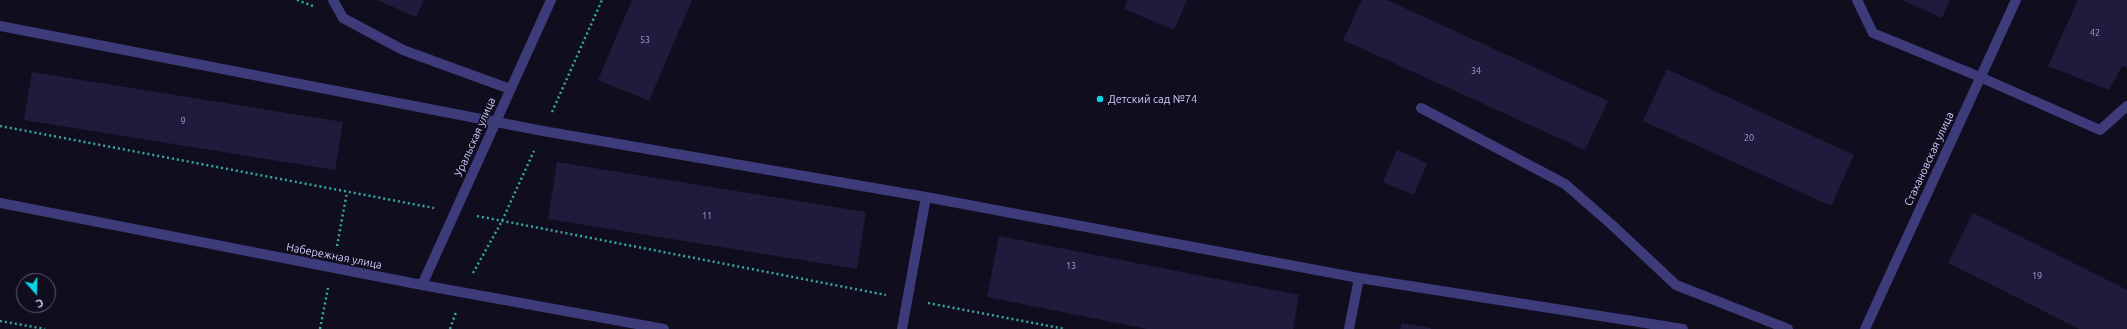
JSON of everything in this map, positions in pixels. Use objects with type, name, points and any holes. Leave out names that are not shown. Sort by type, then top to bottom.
[{"type":"street","points":[[333,0],[343,18],[402,50],[510,89]]},
{"type":"street","name":"Уральская улица","points":[[422,285],[551,0]]},
{"type":"street","points":[[1856,0],[1873,33],[1980,77],[2100,130],[2127,106]]},
{"type":"street","name":"Стахановская улица","points":[[1865,329],[2016,0]]},
{"type":"street","points":[[0,26],[551,132],[926,197],[1359,278],[1683,329]]},
{"type":"street","points":[[1421,108],[1565,184],[1611,224],[1676,285],[1788,329]]},
{"type":"street","points":[[902,329],[926,197]]},
{"type":"street","name":"Набережная улица","points":[[0,203],[332,268],[664,329]]},
{"type":"street","points":[[1350,329],[1359,278]]},
{"type":"path","points":[[0,126],[1065,329]]},
{"type":"path","points":[[320,329],[347,192]]},
{"type":"path","points":[[462,292],[502,221]]},
{"type":"path","points":[[0,321],[45,329]]},
{"type":"building","points":[[377,0],[424,0],[416,17]]},
{"type":"building","points":[[632,0],[692,0],[649,101],[598,80]]},
{"type":"building","points":[[1128,0],[1187,0],[1174,30],[1124,9]]},
{"type":"building","points":[[1362,0],[1387,0],[1608,101],[1585,150],[1343,40]]},
{"type":"building","points":[[1902,0],[1950,0],[1942,18]]},
{"type":"building","points":[[2078,0],[2127,0],[2127,68],[2122,66],[2109,90],[2048,66]]},
{"type":"building","points":[[1667,69],[1854,155],[1831,206],[1643,121]]},
{"type":"building","points":[[32,72],[343,122],[335,170],[24,120]]},
{"type":"building","points":[[1397,150],[1427,163],[1414,195],[1383,182]]},
{"type":"building","points":[[557,162],[866,212],[857,269],[548,219]]},
{"type":"building","points":[[1973,213],[2127,290],[2127,329],[2079,329],[1948,263]]},
{"type":"building","points":[[999,236],[1299,295],[1293,329],[1147,329],[987,297]]},
{"type":"building","points":[[1402,323],[1431,328],[1431,329],[1400,329]]},
{"type":"place","name":"Детский сад №74","points":[[1100,99]]}]
